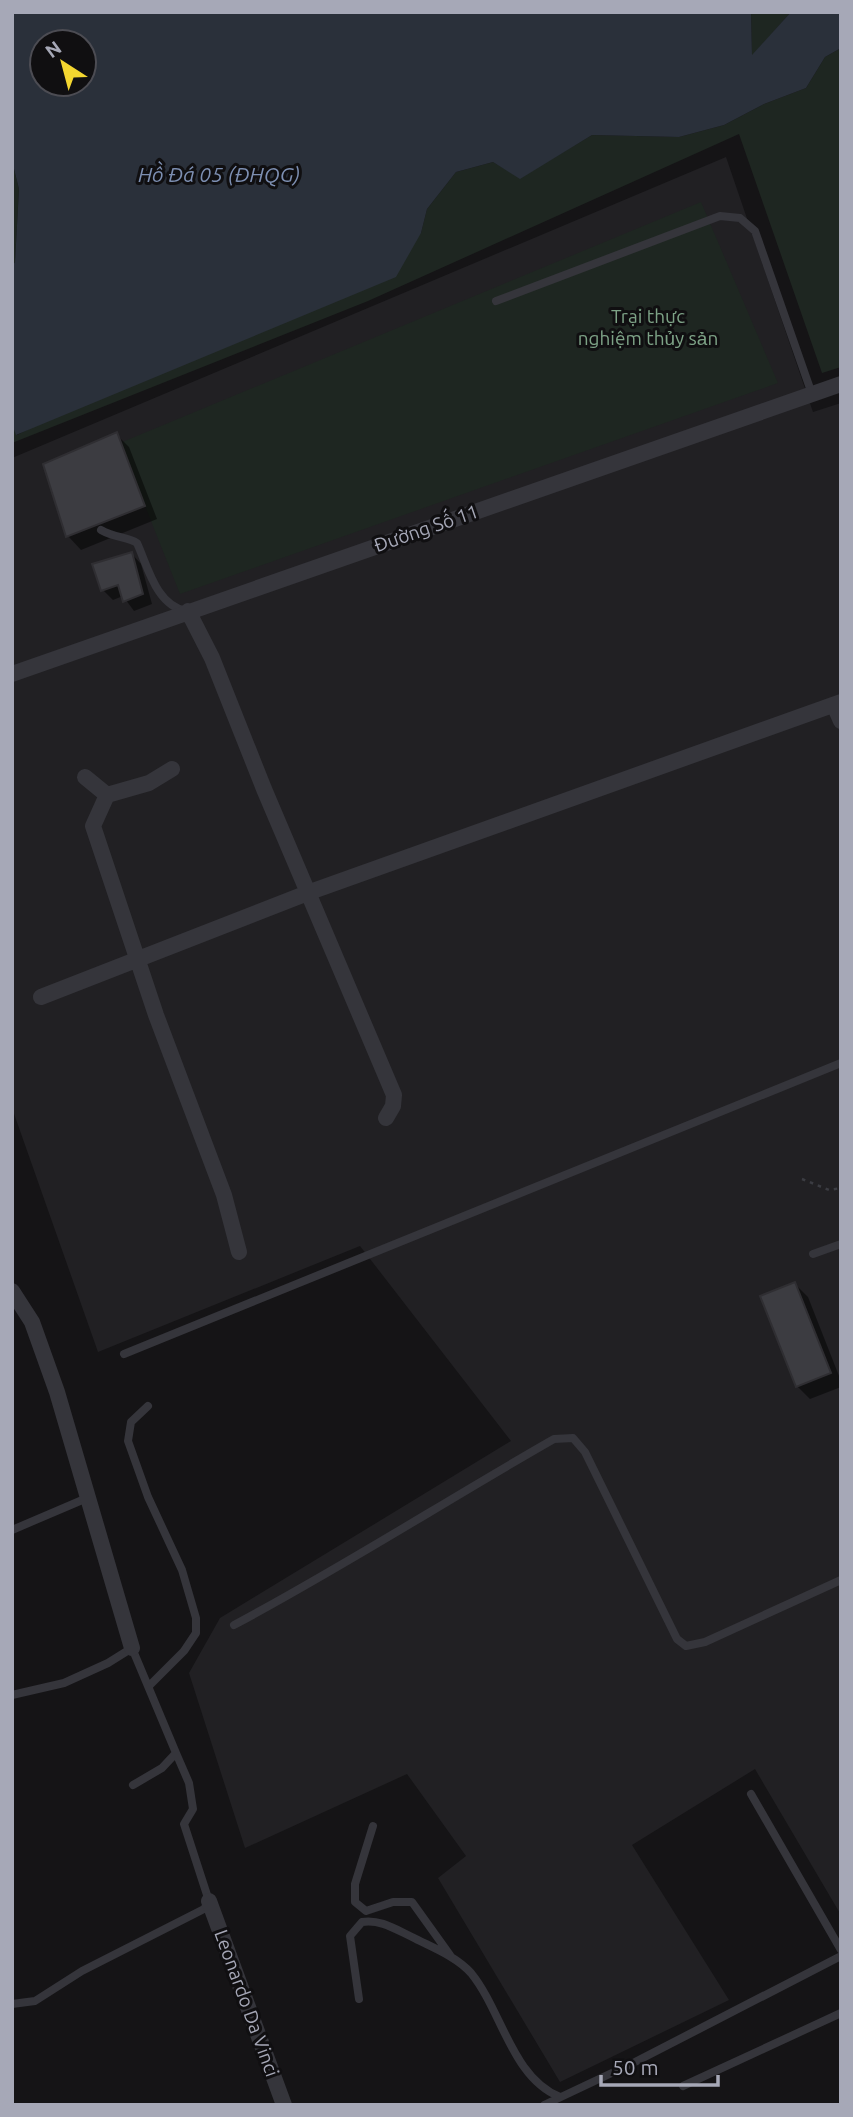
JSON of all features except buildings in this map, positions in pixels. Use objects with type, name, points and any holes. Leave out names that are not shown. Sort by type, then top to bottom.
[{"type":"street","name":"Đường Số 11","points":[[12,674],[841,384]]},
{"type":"street","points":[[188,611],[212,658],[264,789],[394,1095],[393,1107],[386,1118]]},
{"type":"street","points":[[41,997],[310,892],[837,703],[841,721]]},
{"type":"street","points":[[172,769],[149,783],[107,795],[93,826],[138,961],[224,1195],[239,1252]]},
{"type":"street","points":[[85,777],[107,795]]},
{"type":"street","points":[[12,1291],[32,1322],[43,1352],[132,1648]]},
{"type":"street","name":"Leonardo Da Vinci","points":[[209,1900],[285,2105]]},
{"type":"lane","points":[[496,301],[720,216],[740,218],[755,231],[812,394]]},
{"type":"lane","points":[[101,530],[116,539],[137,543],[161,593],[175,607],[188,611]]},
{"type":"lane","points":[[124,1354],[841,1063]]},
{"type":"lane","points":[[813,1254],[841,1244]]},
{"type":"lane","points":[[148,1406],[131,1422],[128,1441],[148,1497],[182,1570],[196,1618],[195,1633],[184,1651],[149,1686]]},
{"type":"lane","points":[[234,1625],[329,1574],[406,1523],[554,1438],[573,1438],[585,1452],[677,1639],[686,1646],[705,1642],[841,1580]]},
{"type":"lane","points":[[12,1530],[87,1498]]},
{"type":"lane","points":[[12,1695],[64,1683],[100,1668],[132,1648],[189,1783],[193,1809],[184,1824],[209,1900],[197,1914],[82,1971],[35,2001],[12,2004]]},
{"type":"lane","points":[[133,1785],[162,1768],[176,1753]]},
{"type":"lane","points":[[751,1794],[841,1950]]},
{"type":"lane","points":[[373,1826],[355,1884],[355,1902],[366,1910],[393,1902],[412,1902],[427,1919],[451,1957]]},
{"type":"lane","points":[[359,1999],[350,1941],[353,1930],[362,1922],[379,1922],[451,1957],[470,1973],[524,2066],[544,2091],[560,2097]]},
{"type":"lane","points":[[544,2105],[841,1955]]},
{"type":"lane","points":[[683,2085],[841,2013]]},
{"type":"path","points":[[802,1179],[829,1191],[841,1188]]},
{"type":"shaded area","points":[[726,157],[813,412],[841,403],[841,1915],[755,1769],[632,1845],[729,2000],[560,2082],[438,1878],[466,1856],[407,1774],[245,1848],[189,1673],[220,1618],[511,1441],[360,1246],[98,1352],[12,1108],[12,458]]},
{"type":"green space","points":[[751,12],[791,12],[752,56]]},
{"type":"green space","points":[[841,48],[841,367],[822,373],[739,134],[368,301],[12,443],[12,424],[17,435],[421,233],[427,209],[456,172],[493,162],[520,178],[592,135],[679,137],[724,125],[764,104],[806,88],[825,57]]},
{"type":"green space","points":[[12,161],[19,189],[15,262],[12,266]]},
{"type":"green space","name":"Trại thực nghiệm thủy sản","points":[[701,202],[778,383],[180,594],[120,443]]},
{"type":"water","name":"Hồ Đá 05 (ĐHQG)","points":[[12,12],[751,12],[752,55],[791,12],[841,12],[841,48],[825,57],[806,88],[764,104],[724,125],[679,137],[592,135],[520,179],[493,162],[456,172],[427,209],[421,233],[396,277],[16,435],[12,424],[12,266],[15,262],[19,189],[12,161]]}]
